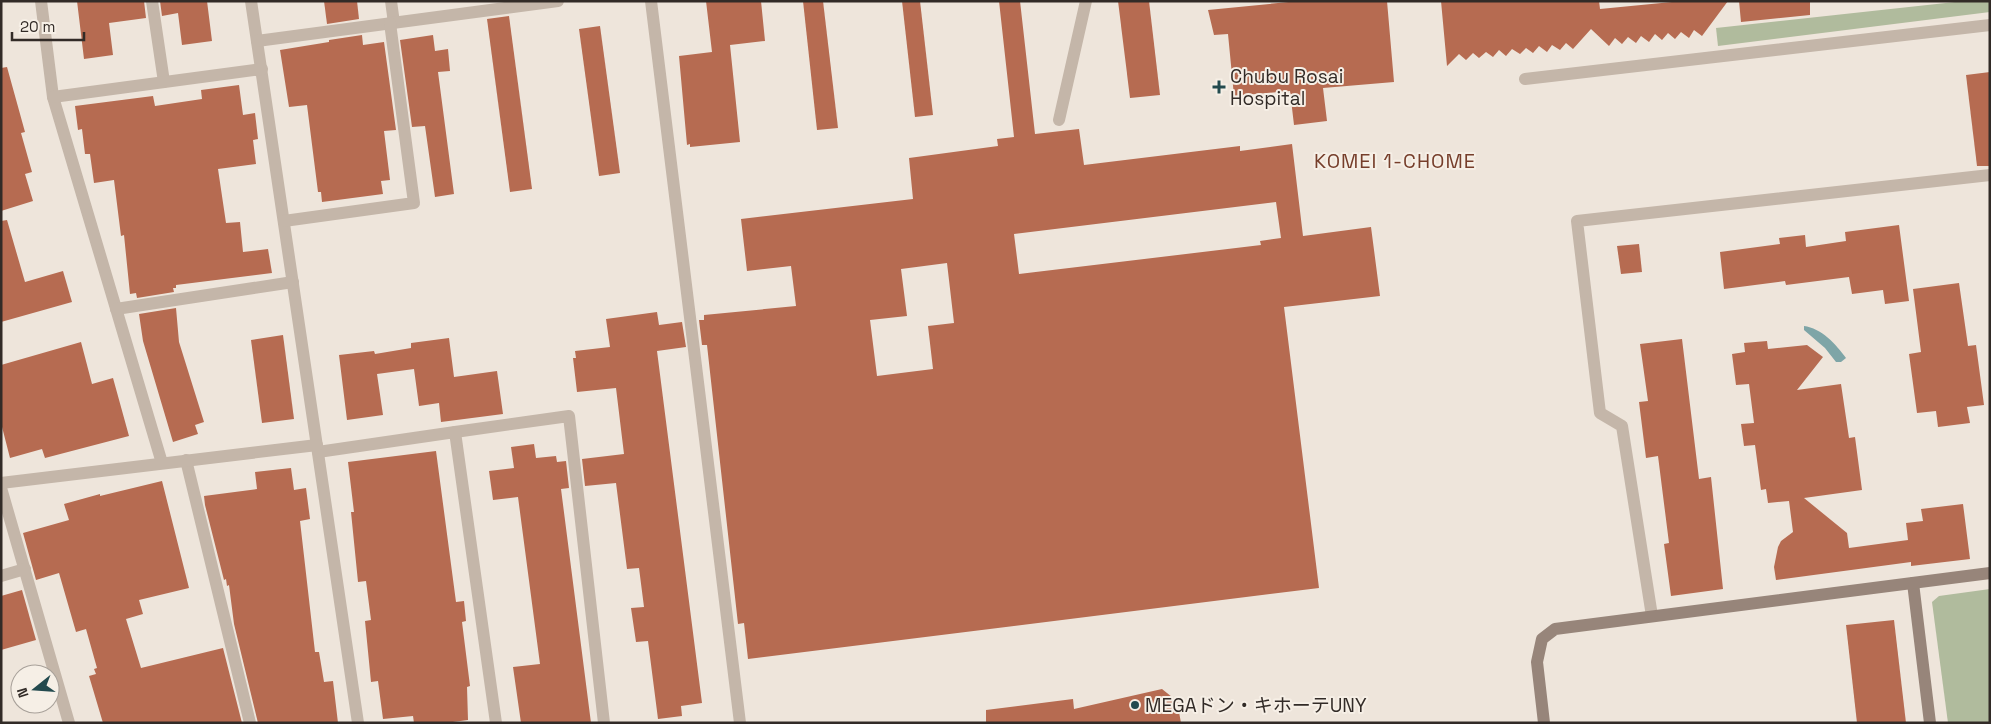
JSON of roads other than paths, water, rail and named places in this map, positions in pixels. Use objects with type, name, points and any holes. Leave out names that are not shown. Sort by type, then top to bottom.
[{"type":"street","points":[[41,1],[53,97],[162,463]]},
{"type":"street","points":[[152,1],[164,82]]},
{"type":"street","points":[[252,1],[358,723]]},
{"type":"street","points":[[284,221],[414,204],[391,1]]},
{"type":"street","points":[[257,41],[518,4],[558,1]]},
{"type":"street","points":[[651,1],[740,723]]},
{"type":"street","points":[[1059,120],[1086,1]]},
{"type":"street","points":[[1525,79],[1990,25]]},
{"type":"street","points":[[53,97],[262,69]]},
{"type":"street","points":[[1652,616],[1622,426],[1600,413],[1577,221],[1990,175]]},
{"type":"street","points":[[116,309],[293,282]]},
{"type":"street","points":[[1,482],[186,460],[317,448],[455,432],[568,416],[604,723]]},
{"type":"street","points":[[455,432],[496,723]]},
{"type":"street","points":[[186,460],[250,723]]},
{"type":"street","points":[[1,488],[69,723]]},
{"type":"street","points":[[1,576],[25,569]]},
{"type":"street","points":[[1544,723],[1537,662],[1542,639],[1555,629],[1990,573]]},
{"type":"street","points":[[1913,583],[1930,723]]},
{"type":"water","points":[[1804,326],[1822,333],[1838,347],[1846,358],[1841,362],[1836,362],[1825,348],[1804,330]]},
{"type":"place","name":"Chubu Rosai Hospital","points":[[1219,87]]},
{"type":"place","name":"MEGAドン・キホーテUNY","points":[[1135,705]]},
{"type":"district","name":"KOMEI 1-CHOME","points":[[1395,161]]}]
